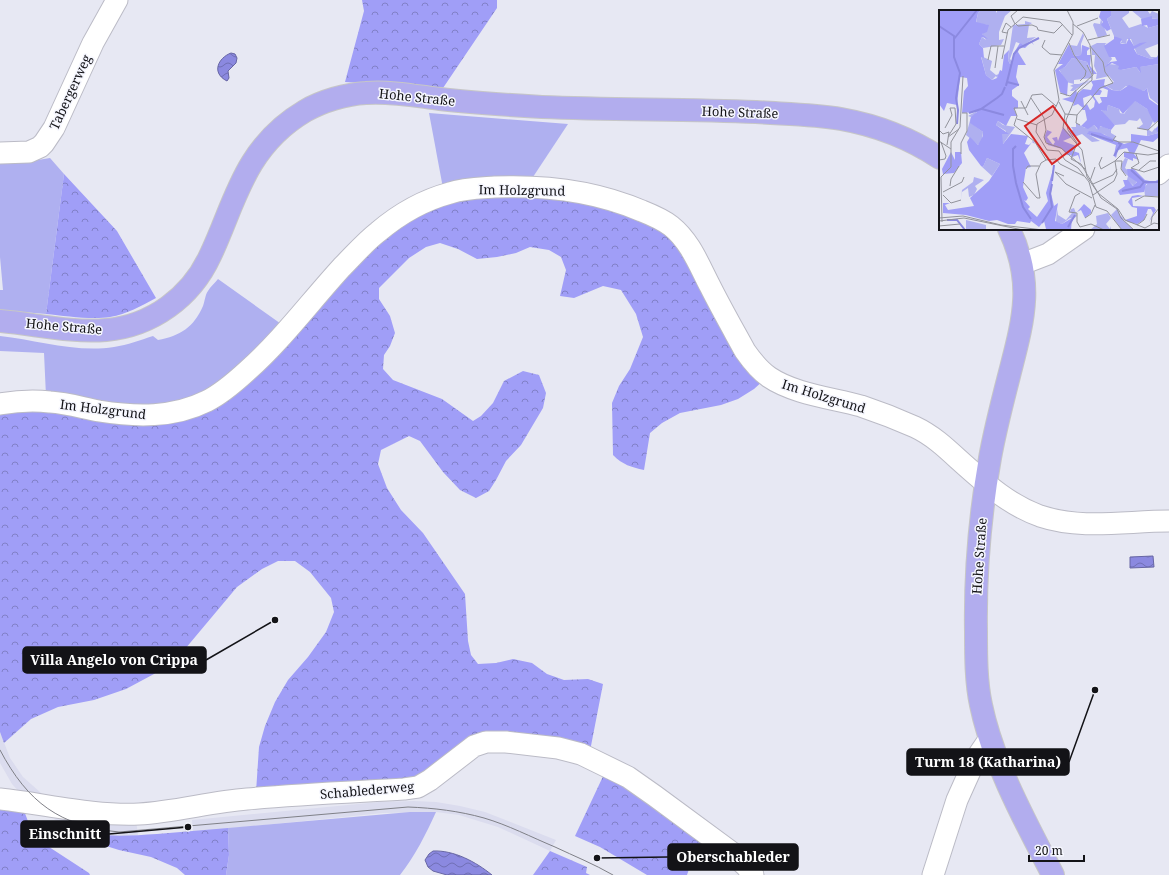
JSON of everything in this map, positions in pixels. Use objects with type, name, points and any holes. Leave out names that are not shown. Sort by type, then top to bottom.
[{"type":"main road","name":"Hohe Straße","points":[[0,321],[78,330],[105,330],[140,322],[162,312],[183,295],[203,270],[233,200],[251,164],[266,142],[285,125],[305,111],[343,97],[365,93],[397,93],[508,105],[725,111],[807,115],[841,119],[870,126],[900,137],[939,157]]},
{"type":"main road","name":"Hohe Straße","points":[[1009,230],[1022,264],[1025,299],[1019,339],[993,443],[980,522],[976,614],[976,665],[980,703],[990,738],[1022,812],[1053,875]]},
{"type":"street","name":"Tabergerweg","points":[[0,153],[29,152],[40,147],[44,143],[54,128],[93,43],[117,0]]},
{"type":"street","points":[[1159,173],[1169,165]]},
{"type":"street","name":"Im Holzgrund","points":[[0,404],[28,401],[48,402],[70,404],[101,411],[143,415],[168,414],[190,409],[208,401],[225,389],[262,358],[356,252],[378,231],[400,216],[423,203],[450,192],[473,188],[548,188],[591,194],[625,203],[671,226],[687,242],[745,351],[755,365],[769,377],[784,385],[806,393],[863,407],[916,428],[938,442],[1002,497],[1017,506],[1040,516],[1080,524],[1169,521]]},
{"type":"street","points":[[1022,264],[1048,254],[1083,230]]},
{"type":"street","points":[[933,875],[957,800],[975,760],[990,738]]},
{"type":"street","name":"Schablederweg","points":[[0,799],[59,808],[114,814],[138,814],[246,799],[404,789],[418,787],[430,780],[474,746],[486,742],[506,742],[558,748],[581,754],[628,777],[731,852],[753,875]]},
{"type":"shaded area","points":[[429,113],[568,124],[531,180],[443,188]]},
{"type":"shaded area","points":[[50,158],[64,174],[46,314],[0,310],[0,290],[3,290],[0,257],[0,162],[32,161]]},
{"type":"shaded area","points":[[218,279],[284,326],[243,371],[174,409],[46,396],[44,353],[0,351],[0,336],[71,347],[100,348],[124,345],[153,336],[158,340],[173,336],[191,325],[195,320],[203,306],[207,293]]},
{"type":"shaded area","points":[[0,732],[10,758],[23,777],[50,801],[23,796],[12,784],[0,763]]},
{"type":"shaded area","points":[[379,802],[436,802],[485,812],[556,840],[550,851],[498,827],[459,815],[436,812],[383,813],[193,832],[192,820]]},
{"type":"shaded area","points":[[410,812],[436,812],[420,845],[400,875],[226,875],[229,855],[228,828]]},
{"type":"shaded area","points":[[69,815],[136,820],[138,835],[124,837],[100,836],[76,831],[54,819]]},
{"type":"green space","points":[[362,0],[497,0],[497,8],[443,88],[345,82],[364,11]]},
{"type":"green space","points":[[64,174],[117,231],[156,298],[128,312],[110,317],[87,318],[46,314]]},
{"type":"green space","points":[[569,195],[670,232],[764,380],[754,389],[738,399],[721,405],[680,413],[662,423],[650,433],[644,470],[627,465],[613,455],[612,403],[619,386],[630,369],[643,337],[636,314],[621,290],[603,286],[574,298],[560,296],[566,270],[561,257],[549,250],[530,247],[516,253],[477,259],[458,249],[440,243],[426,247],[409,258],[379,288],[379,299],[390,316],[395,333],[390,346],[384,355],[383,369],[393,380],[442,399],[473,421],[481,416],[493,403],[504,381],[523,371],[539,375],[546,393],[543,408],[521,445],[506,461],[489,491],[476,498],[460,490],[443,472],[420,441],[409,436],[381,450],[378,464],[387,488],[401,510],[423,533],[465,594],[468,641],[471,655],[478,664],[496,663],[513,659],[532,663],[547,674],[564,680],[588,679],[603,684],[590,751],[507,735],[409,782],[256,792],[259,747],[265,726],[275,702],[288,680],[308,657],[326,632],[334,612],[331,598],[310,572],[295,561],[278,561],[262,569],[237,587],[180,655],[154,674],[126,689],[94,700],[58,707],[31,719],[4,743],[0,732],[0,409],[75,411],[211,404],[376,239],[451,197]]},
{"type":"green space","points":[[606,770],[710,841],[690,866],[687,875],[647,875],[600,847],[575,836]]},
{"type":"green space","points":[[0,806],[23,808],[29,824],[46,845],[90,875],[0,875]]},
{"type":"green space","points":[[64,825],[87,833],[110,836],[228,828],[229,855],[226,875],[185,875],[177,868],[151,857],[119,850],[77,837]]},
{"type":"green space","points":[[550,851],[587,867],[586,873],[590,875],[533,875]]},
{"type":"water","points":[[231,53],[235,54],[237,58],[236,63],[228,71],[229,78],[227,81],[219,74],[218,66],[226,55]]},
{"type":"water","points":[[1153,556],[1154,567],[1130,568],[1130,557]]},
{"type":"water","points":[[433,851],[449,852],[472,861],[492,875],[447,875],[433,871],[428,867],[425,860]]},
{"type":"tram line","points":[[0,750],[22,784],[34,798],[48,809],[63,817],[79,824],[98,829],[119,832],[408,807],[427,808],[465,813],[493,821],[555,847],[613,875]]},
{"type":"place","name":"Villa Angelo von Crippa","points":[[275,620]]},
{"type":"place","name":"Turm 18 (Katharina)","points":[[1095,690]]},
{"type":"place","name":"Einschnitt","points":[[188,827]]},
{"type":"place","name":"Oberschableder","points":[[597,858]]}]
